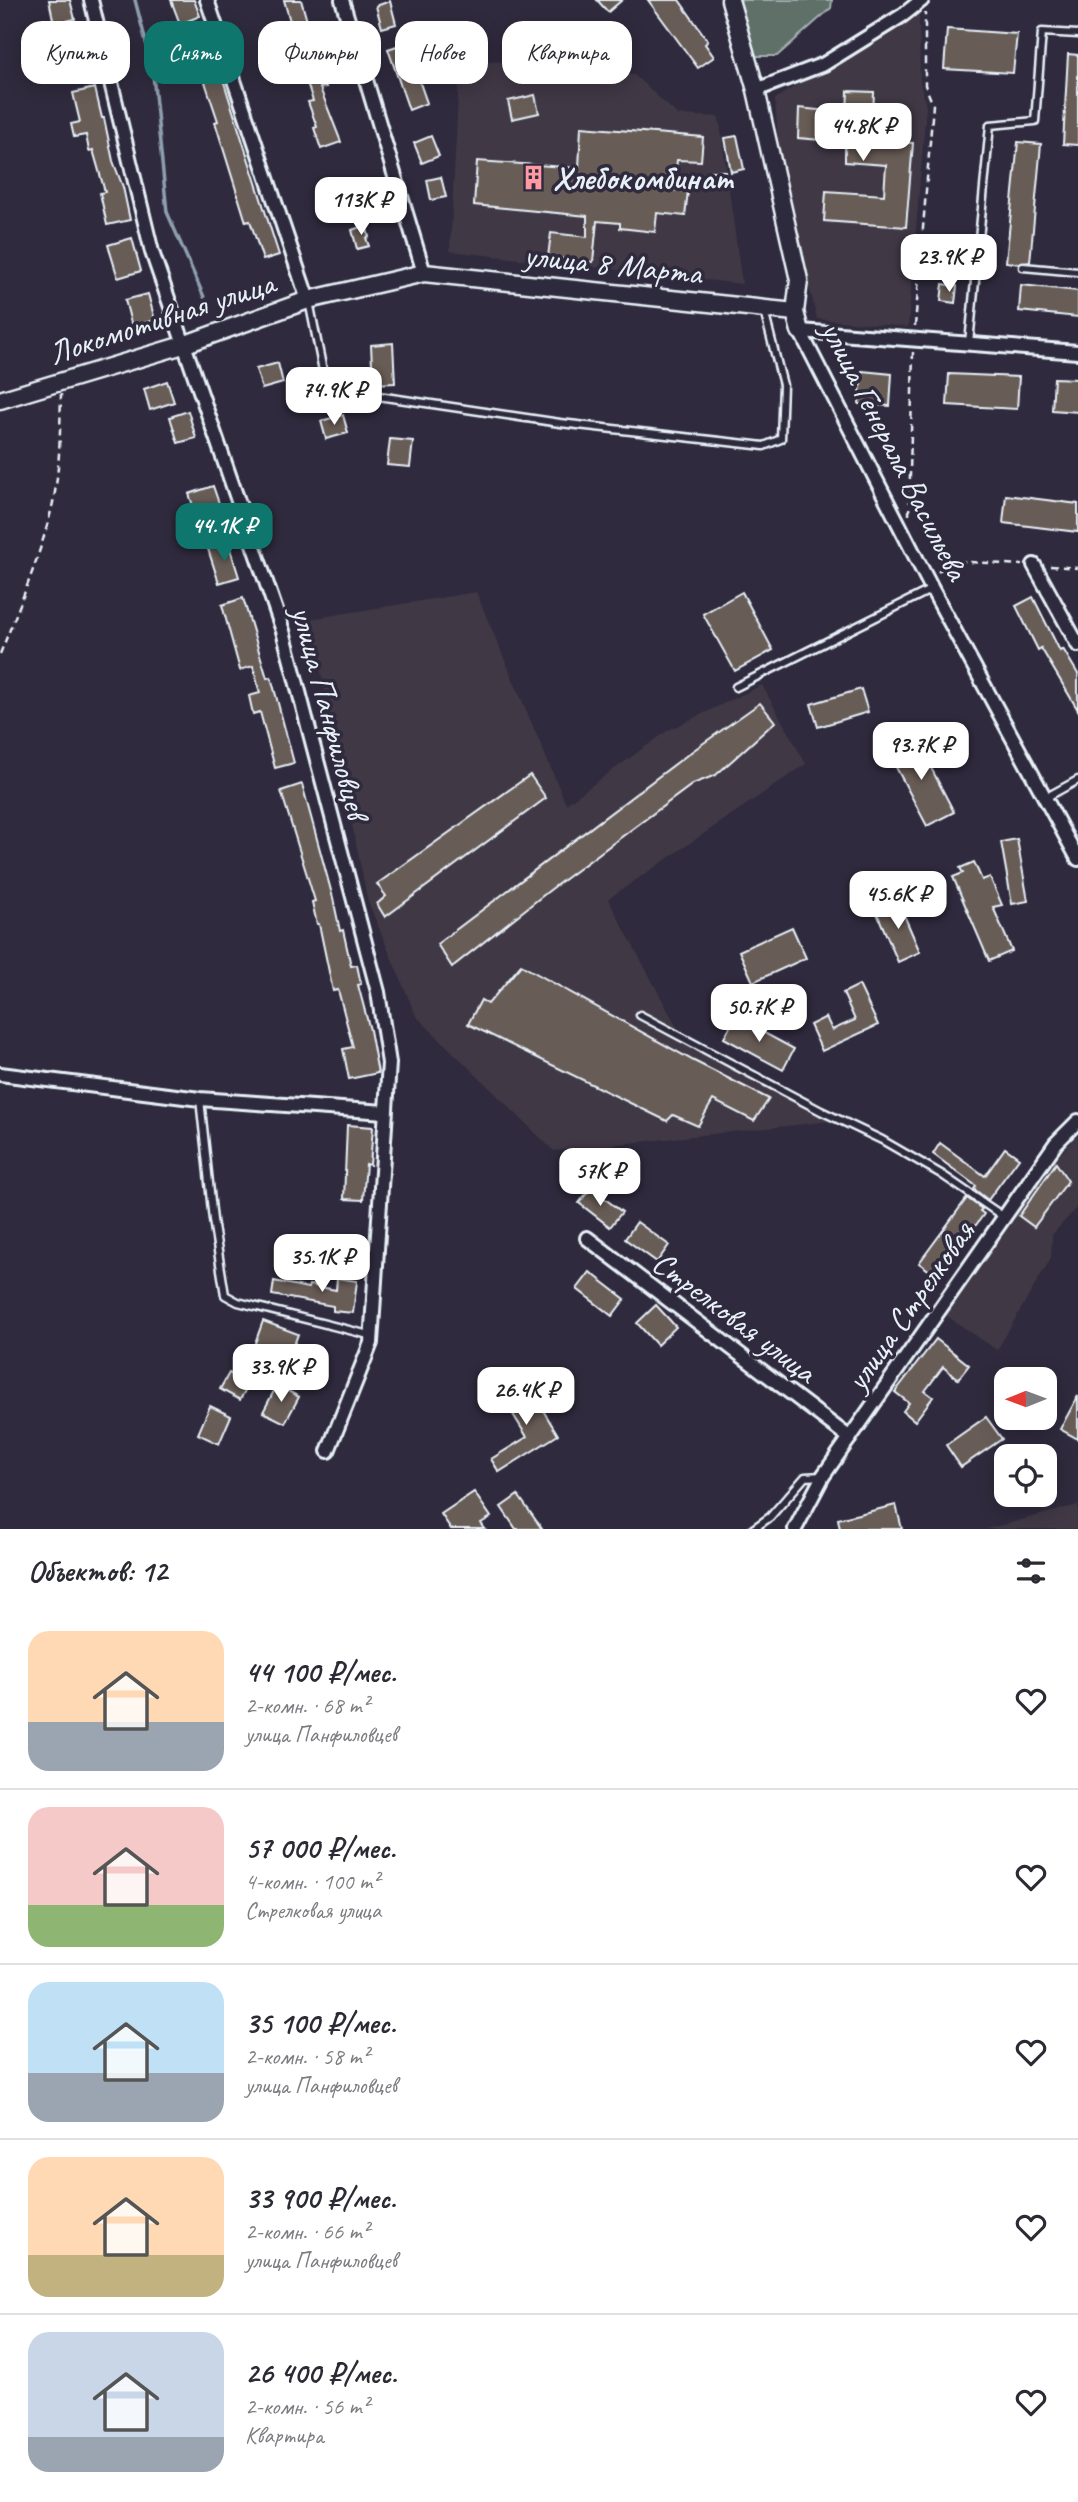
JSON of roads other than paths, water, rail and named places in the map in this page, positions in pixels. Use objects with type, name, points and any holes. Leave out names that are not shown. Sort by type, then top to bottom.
[{"type":"main road","name":"улица Генерала Васильева","points":[[730,0],[756,90],[799,280],[795,312],[800,331]]},
{"type":"main road","name":"Локомотивная улица","points":[[0,400],[183,345],[308,300],[424,273]]},
{"type":"main road","name":"улица 8 Марта","points":[[424,273],[795,312]]},
{"type":"street","name":"улица Панфиловцев","points":[[91,0],[152,251],[283,631],[378,992],[389,1063],[371,1343],[328,1451]]},
{"type":"street","points":[[207,0],[308,300]]},
{"type":"street","points":[[342,0],[424,273]]},
{"type":"street","points":[[756,90],[824,64],[903,15],[924,6]]},
{"type":"street","points":[[800,331],[1078,352]]},
{"type":"street","name":"улица Генерала Васильева","points":[[800,331],[930,584],[1078,859]]},
{"type":"street","points":[[1034,565],[1078,645]]},
{"type":"street","points":[[0,1074],[200,1099],[385,1112]]},
{"type":"street","name":"улица Стрелковая","points":[[795,1529],[823,1476],[1056,1143],[1078,1121]]},
{"type":"street","name":"Стрелковая улица","points":[[587,1238],[850,1438]]},
{"type":"lane","points":[[969,343],[990,125],[1035,121],[1042,32],[1078,34]]},
{"type":"lane","points":[[1023,267],[1078,272]]},
{"type":"lane","points":[[308,300],[325,381],[358,393],[560,423],[764,446],[781,439],[783,385],[764,309]]},
{"type":"lane","points":[[736,687],[930,584]]},
{"type":"lane","points":[[1045,798],[1078,780]]},
{"type":"lane","points":[[640,1015],[821,1111],[882,1140],[941,1174],[1004,1217]]},
{"type":"lane","points":[[200,1099],[213,1220],[225,1295],[238,1302],[365,1334]]},
{"type":"lane","points":[[753,1529],[770,1517],[805,1477],[823,1476]]},
{"type":"waterway","points":[[135,0],[152,65],[167,212],[204,297]]},
{"type":"place","name":"Хлебокомбинат","points":[[533,177]]}]
